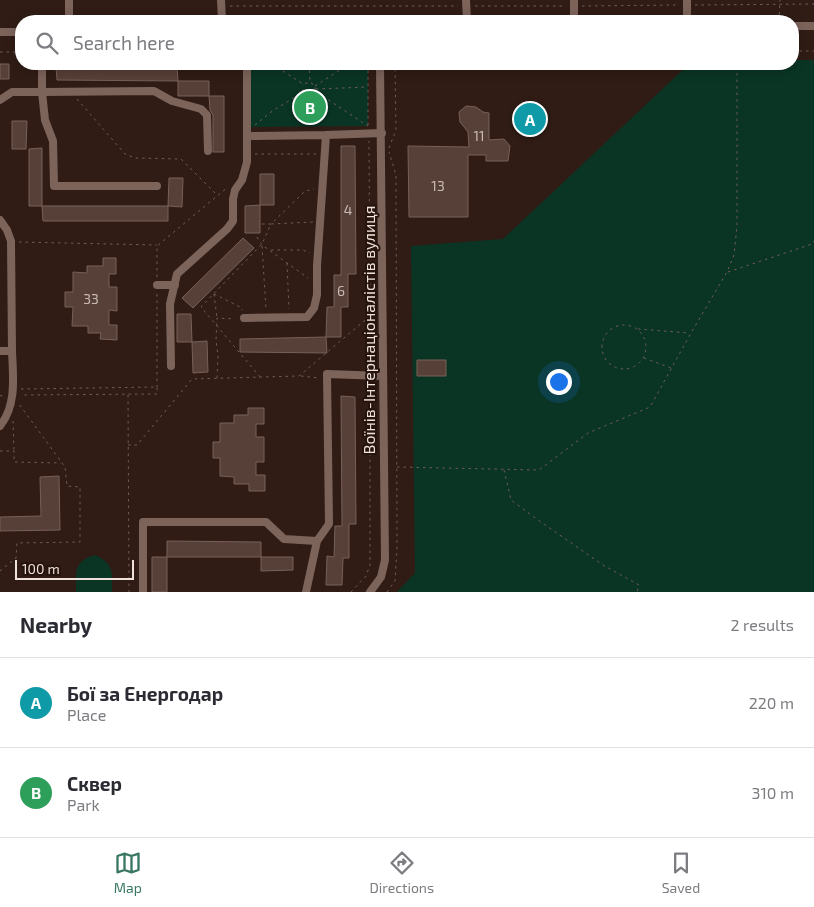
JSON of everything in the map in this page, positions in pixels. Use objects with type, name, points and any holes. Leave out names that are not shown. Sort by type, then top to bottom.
[{"type":"street","points":[[69,0],[69,15]]},
{"type":"street","points":[[799,26],[814,26]]},
{"type":"street","points":[[0,32],[15,32]]},
{"type":"street","points":[[42,70],[45,120],[53,141],[54,186],[157,186]]},
{"type":"street","points":[[171,366],[170,304],[177,274],[228,229],[233,221],[235,190],[242,180],[247,162],[247,70]]},
{"type":"street","name":"Воїнів-Інтернаціоналістів вулиця","points":[[370,592],[381,577],[385,560],[380,70]]},
{"type":"street","points":[[0,100],[12,92],[154,91],[172,101],[201,109],[207,115],[208,151]]},
{"type":"street","points":[[247,136],[326,135],[368,130],[382,133]]},
{"type":"street","points":[[244,318],[307,317],[314,308],[317,296],[326,135]]},
{"type":"street","points":[[0,220],[8,230],[11,242],[13,392],[8,415],[0,426]]},
{"type":"street","points":[[157,285],[174,285]]},
{"type":"street","points":[[0,351],[12,351]]},
{"type":"street","points":[[306,592],[317,540],[329,524],[327,374],[383,376]]},
{"type":"street","points":[[143,592],[143,522],[266,522],[284,539],[317,540]]},
{"type":"path","points":[[555,0],[555,6]]},
{"type":"path","points":[[779,15],[780,0]]},
{"type":"path","points":[[221,3],[466,3],[555,6],[574,3],[814,4]]},
{"type":"path","points":[[799,51],[814,51]]},
{"type":"path","points":[[0,52],[15,52]]},
{"type":"path","points":[[281,70],[302,84],[310,82]]},
{"type":"path","points":[[309,70],[310,82],[315,87],[315,92],[368,130]]},
{"type":"path","points":[[315,87],[340,70]]},
{"type":"path","points":[[351,592],[366,576],[370,565],[368,70]]},
{"type":"path","points":[[387,592],[394,581],[397,568],[396,175],[389,150],[396,130],[395,70]]},
{"type":"path","points":[[397,467],[539,470],[588,433],[650,407],[727,272],[735,247],[737,226],[738,70]]},
{"type":"path","points":[[302,84],[303,92],[309,96],[308,135]]},
{"type":"path","points":[[315,87],[368,87]]},
{"type":"path","points":[[70,92],[125,154],[135,158],[181,158],[217,195]]},
{"type":"path","points":[[247,136],[258,122],[303,92]]},
{"type":"path","points":[[247,154],[325,154]]},
{"type":"path","points":[[267,318],[262,273],[262,245],[270,224],[306,191],[322,188]]},
{"type":"path","points":[[262,224],[320,221]]},
{"type":"path","points":[[256,237],[262,245],[317,284]]},
{"type":"path","points":[[727,272],[812,244],[814,241]]},
{"type":"path","points":[[11,242],[158,246]]},
{"type":"path","points":[[260,377],[201,307],[262,245]]},
{"type":"path","points":[[271,250],[303,250],[318,255]]},
{"type":"path","points":[[287,262],[290,317]]},
{"type":"path","points":[[214,294],[217,318],[217,378]]},
{"type":"path","points":[[214,294],[242,308],[244,318],[217,318]]},
{"type":"path","points":[[299,376],[370,316]]},
{"type":"path","points":[[638,329],[646,341],[647,348],[644,358],[635,367],[620,369],[607,362],[603,355],[602,340],[611,329],[624,324],[638,329],[691,333]]},
{"type":"path","points":[[644,358],[671,368]]},
{"type":"path","points":[[128,445],[137,445],[192,379],[299,376],[327,379]]},
{"type":"path","points":[[0,396],[13,392],[157,387],[157,394],[13,392]]},
{"type":"path","points":[[0,571],[16,558],[17,543],[80,542],[80,487],[67,486],[66,468],[13,392]]},
{"type":"path","points":[[128,394],[129,592]]},
{"type":"path","points":[[13,414],[14,462],[62,463]]},
{"type":"path","points":[[0,451],[14,451]]},
{"type":"path","points":[[504,469],[511,500],[603,565],[639,585],[637,592]]},
{"type":"green space","points":[[799,60],[814,60],[814,592],[397,592],[415,573],[411,246],[503,239],[683,70],[799,70]]},
{"type":"green space","points":[[250,70],[368,70],[368,126],[251,127]]},
{"type":"green space","points":[[95,555],[106,562],[111,570],[112,592],[76,592],[76,574],[79,564]]},
{"type":"building","points":[[0,64],[9,64],[9,79],[0,79]]},
{"type":"building","points":[[56,70],[177,70],[178,81],[57,80]]},
{"type":"building","points":[[178,81],[209,81],[209,96],[178,96]]},
{"type":"building","points":[[209,96],[224,96],[224,152],[213,152],[213,115],[210,110]]},
{"type":"building","points":[[466,106],[476,107],[483,112],[489,113],[489,140],[504,139],[510,146],[508,161],[486,161],[486,155],[468,155],[468,217],[409,217],[408,146],[469,147],[468,132],[460,122],[459,112]]},
{"type":"building","points":[[12,121],[27,121],[26,149],[12,149]]},
{"type":"building","points":[[341,146],[355,146],[356,274],[348,274],[348,307],[341,307],[341,337],[326,337],[327,307],[334,307],[334,275],[341,275]]},
{"type":"building","points":[[42,148],[42,206],[29,206],[29,149]]},
{"type":"building","points":[[260,174],[274,174],[274,205],[260,205]]},
{"type":"building","points":[[169,178],[183,178],[182,207],[168,206]]},
{"type":"building","points":[[260,205],[260,233],[245,233],[245,206]]},
{"type":"building","points":[[42,206],[168,206],[168,221],[43,221]]},
{"type":"building","points":[[243,238],[254,248],[193,308],[182,298]]},
{"type":"building","points":[[103,258],[116,258],[116,274],[109,274],[109,287],[117,287],[117,311],[109,310],[109,325],[117,325],[117,340],[100,339],[101,333],[88,333],[88,326],[72,326],[73,307],[65,307],[65,292],[73,292],[73,272],[87,273],[87,266],[103,266]]},
{"type":"building","points":[[177,314],[191,314],[192,342],[177,342]]},
{"type":"building","points":[[326,337],[327,353],[240,352],[240,339]]},
{"type":"building","points":[[207,341],[208,372],[193,373],[192,342]]},
{"type":"building","points":[[417,360],[446,360],[446,376],[417,376]]},
{"type":"building","points":[[341,396],[355,397],[356,524],[349,524],[349,558],[343,558],[342,585],[326,585],[327,556],[334,557],[335,526],[342,526]]},
{"type":"building","points":[[248,408],[264,408],[264,424],[256,424],[256,437],[264,437],[264,462],[256,462],[256,475],[265,475],[265,491],[249,491],[249,484],[234,484],[234,477],[220,476],[220,458],[213,458],[213,442],[220,442],[220,423],[234,423],[234,415],[248,415]]},
{"type":"building","points":[[59,476],[60,530],[0,531],[0,517],[41,516],[40,477]]},
{"type":"building","points":[[167,541],[261,542],[261,557],[167,557]]},
{"type":"building","points":[[152,557],[167,557],[167,592],[152,592]]},
{"type":"building","points":[[261,557],[293,557],[293,570],[261,571]]},
{"type":"place","name":"Сквер","points":[[310,107]]},
{"type":"place","name":"Бої за Енергодар","points":[[530,119]]}]
